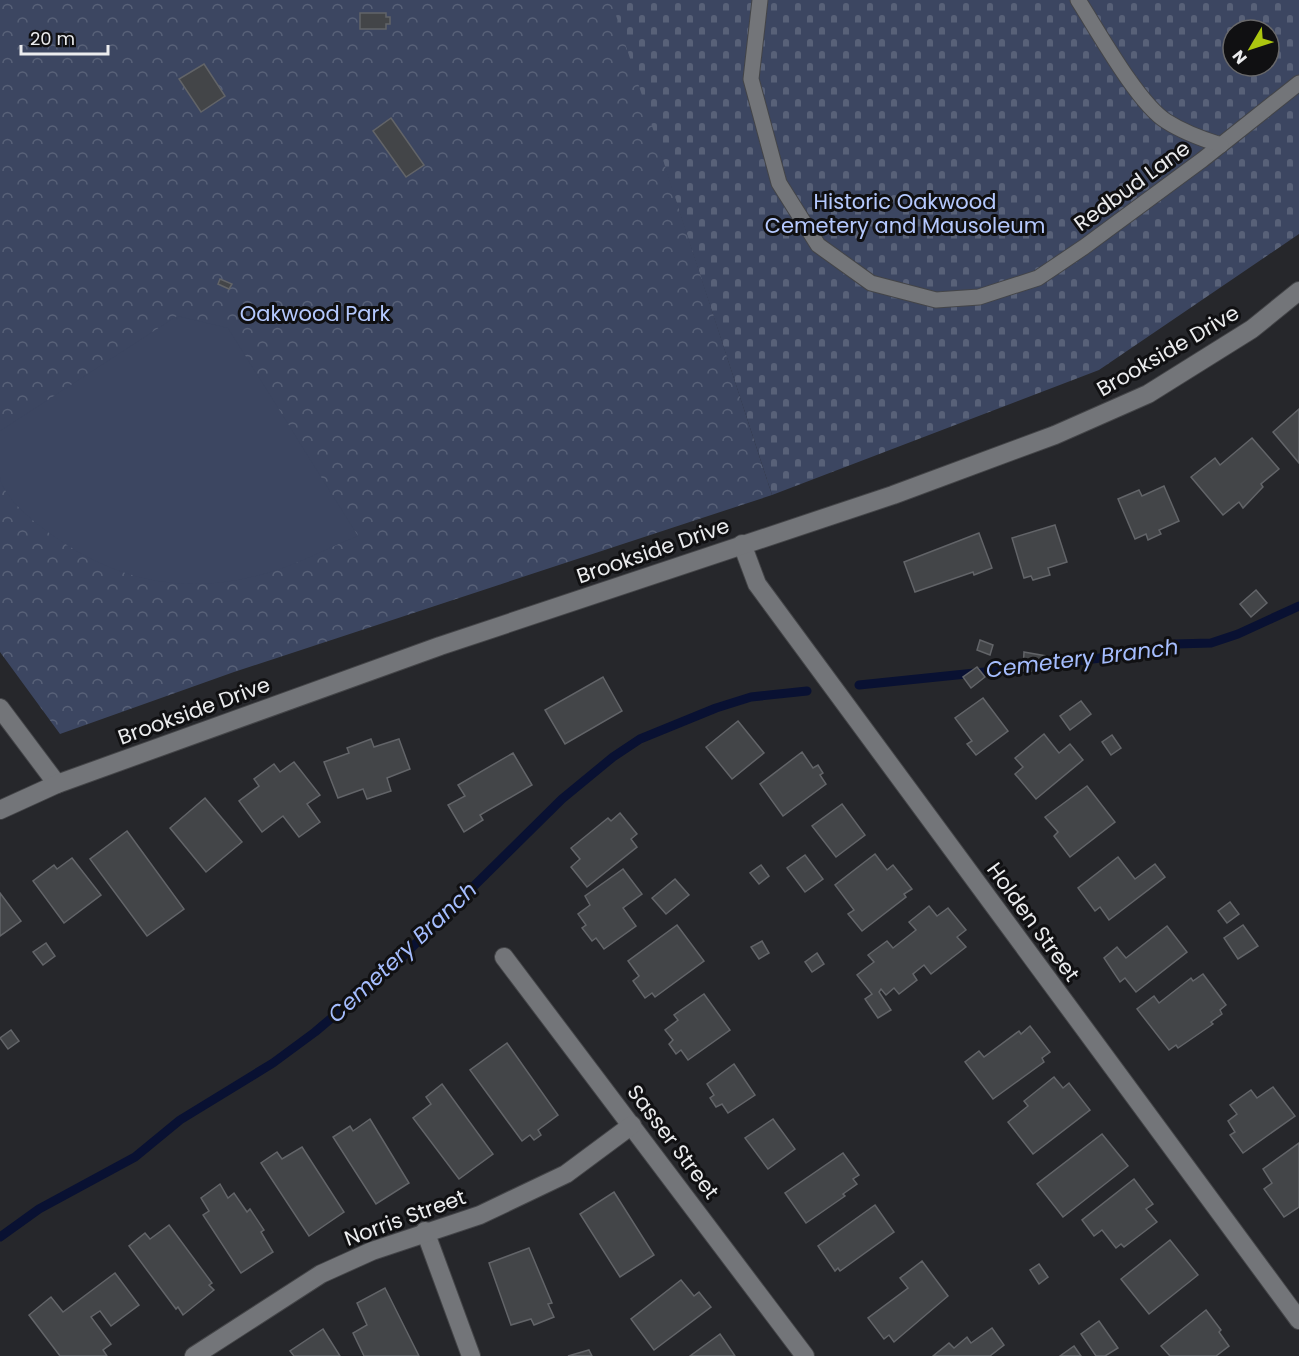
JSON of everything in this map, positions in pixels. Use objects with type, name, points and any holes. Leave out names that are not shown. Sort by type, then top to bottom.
[{"type":"street","name":"Brookside Drive","points":[[0,810],[57,784],[440,646],[893,495],[1100,417],[1148,394],[1202,362],[1252,329],[1299,291]]},
{"type":"street","name":"Holden Street","points":[[742,544],[757,584],[1299,1320]]},
{"type":"street","points":[[0,708],[57,784]]},
{"type":"street","name":"Sasser Street","points":[[504,957],[805,1356]]},
{"type":"street","name":"Norris Street","points":[[194,1356],[321,1274],[425,1231],[480,1215],[566,1174],[632,1125]]},
{"type":"street","points":[[425,1231],[471,1356]]},
{"type":"lane","name":"Redbud Lane","points":[[760,0],[751,79],[779,183],[818,245],[871,283],[936,300],[979,297],[1038,278],[1084,247],[1221,145],[1299,83]]},
{"type":"lane","points":[[1078,0],[1134,87],[1164,120],[1201,139],[1221,145]]},
{"type":"green space","name":"Oakwood Park","points":[[0,0],[611,0],[772,495],[234,672],[60,734],[0,652]]},
{"type":"green space","name":"Historic Oakwood Cemetery and Mausoleum","points":[[610,0],[1299,0],[1299,234],[1099,370],[772,495]]},
{"type":"green space","points":[[177,316],[228,328],[358,536],[269,573],[203,584],[177,583],[152,580],[104,565],[50,534],[15,503],[0,477],[0,431]]},
{"type":"building","points":[[360,13],[386,13],[386,17],[390,17],[390,24],[386,24],[386,29],[360,29]]},
{"type":"building","points":[[204,64],[225,96],[201,112],[179,79]]},
{"type":"building","points":[[391,118],[424,165],[406,177],[373,131]]},
{"type":"building","points":[[220,279],[232,284],[229,289],[218,284]]},
{"type":"building","points":[[1299,409],[1299,463],[1273,432]]},
{"type":"building","points":[[1252,438],[1279,469],[1261,484],[1263,487],[1243,508],[1239,502],[1223,515],[1191,477],[1215,458],[1220,465]]},
{"type":"building","points":[[1164,486],[1179,521],[1159,530],[1161,534],[1148,540],[1146,534],[1135,539],[1118,499],[1139,490],[1142,496]]},
{"type":"building","points":[[1055,525],[1067,562],[1048,568],[1050,575],[1033,580],[1031,576],[1024,578],[1012,538]]},
{"type":"building","points":[[979,533],[992,568],[974,575],[973,572],[915,592],[904,562]]},
{"type":"building","points":[[1256,590],[1267,603],[1251,617],[1240,604]]},
{"type":"building","points":[[980,640],[993,645],[990,655],[977,650]]},
{"type":"building","points":[[1024,652],[1052,657],[1052,668],[1048,668],[1048,672],[1023,671]]},
{"type":"building","points":[[977,667],[985,677],[971,688],[963,677]]},
{"type":"building","points":[[603,677],[622,711],[565,744],[545,710]]},
{"type":"building","points":[[983,698],[1008,731],[976,755],[967,744],[972,741],[955,718]]},
{"type":"building","points":[[1081,701],[1091,714],[1070,730],[1060,716]]},
{"type":"building","points":[[738,721],[764,753],[732,779],[706,747]]},
{"type":"building","points":[[1044,734],[1059,753],[1070,744],[1083,760],[1036,799],[1015,774],[1023,767],[1015,758]]},
{"type":"building","points":[[1112,735],[1121,748],[1111,755],[1102,742]]},
{"type":"building","points":[[371,739],[374,747],[399,739],[410,769],[387,778],[391,791],[367,799],[363,789],[338,798],[324,762],[349,753],[347,748]]},
{"type":"building","points":[[802,752],[813,768],[818,765],[823,773],[820,775],[826,784],[783,816],[760,784]]},
{"type":"building","points":[[513,753],[532,785],[480,815],[483,820],[464,832],[448,805],[465,796],[458,785]]},
{"type":"building","points":[[294,762],[320,795],[307,804],[320,822],[299,837],[283,816],[262,832],[239,801],[259,786],[254,779],[274,764],[280,772]]},
{"type":"building","points":[[1087,786],[1115,822],[1070,857],[1054,836],[1058,832],[1045,817]]},
{"type":"building","points":[[205,798],[242,842],[206,872],[170,828]]},
{"type":"building","points":[[842,804],[865,835],[836,857],[812,826]]},
{"type":"building","points":[[620,813],[637,834],[631,839],[637,847],[587,887],[571,867],[580,859],[571,848],[608,818],[611,821]]},
{"type":"building","points":[[127,831],[184,909],[147,936],[90,859]]},
{"type":"building","points":[[875,854],[887,870],[893,865],[912,889],[904,894],[906,897],[862,931],[848,914],[854,910],[835,885]]},
{"type":"building","points":[[805,855],[823,879],[805,892],[787,868]]},
{"type":"building","points":[[1118,857],[1135,879],[1155,864],[1165,877],[1109,920],[1100,907],[1095,911],[1078,888]]},
{"type":"building","points":[[72,858],[101,895],[64,923],[33,881],[54,865],[57,869]]},
{"type":"building","points":[[761,865],[769,876],[759,884],[750,873]]},
{"type":"building","points":[[623,869],[642,894],[623,908],[636,926],[604,949],[596,938],[592,941],[582,928],[586,925],[578,914],[590,905],[585,896]]},
{"type":"building","points":[[675,879],[689,895],[666,914],[652,898]]},
{"type":"building","points":[[0,893],[21,921],[0,936]]},
{"type":"building","points":[[1230,902],[1239,914],[1227,923],[1218,911]]},
{"type":"building","points":[[929,906],[937,916],[948,908],[966,930],[957,937],[966,947],[931,974],[924,965],[913,974],[917,980],[899,994],[894,988],[886,995],[881,989],[879,992],[891,1010],[878,1018],[865,999],[872,994],[857,975],[874,962],[868,955],[887,941],[893,948],[916,930],[909,922]]},
{"type":"building","points":[[677,925],[704,961],[655,997],[652,993],[645,998],[633,981],[639,976],[628,961]]},
{"type":"building","points":[[1243,925],[1258,946],[1238,959],[1224,938]]},
{"type":"building","points":[[1167,926],[1187,952],[1136,992],[1125,978],[1120,982],[1104,958],[1117,947],[1126,958]]},
{"type":"building","points":[[762,941],[769,953],[759,959],[751,947]]},
{"type":"building","points":[[46,943],[55,956],[43,965],[33,952]]},
{"type":"building","points":[[817,953],[824,964],[812,972],[805,962]]},
{"type":"building","points":[[1203,974],[1226,1005],[1220,1010],[1222,1014],[1211,1022],[1213,1024],[1178,1048],[1176,1045],[1169,1050],[1137,1009],[1154,996],[1159,1003],[1191,978],[1193,981]]},
{"type":"building","points":[[704,994],[730,1030],[688,1060],[681,1050],[676,1054],[669,1044],[673,1040],[665,1030],[678,1020],[674,1015]]},
{"type":"building","points":[[1030,1026],[1050,1052],[1042,1058],[1044,1062],[993,1099],[965,1062],[979,1051],[984,1057],[1019,1031],[1021,1034]]},
{"type":"building","points":[[11,1030],[19,1041],[8,1049],[0,1038]]},
{"type":"building","points":[[507,1043],[558,1115],[538,1130],[541,1135],[534,1140],[530,1135],[522,1141],[470,1070]]},
{"type":"building","points":[[734,1064],[755,1095],[728,1113],[722,1104],[716,1107],[710,1098],[714,1095],[707,1084]]},
{"type":"building","points":[[1054,1077],[1063,1088],[1069,1083],[1090,1110],[1033,1154],[1008,1122],[1028,1106],[1024,1101]]},
{"type":"building","points":[[442,1084],[493,1154],[459,1179],[413,1118],[431,1104],[426,1097]]},
{"type":"building","points":[[1273,1087],[1295,1116],[1243,1153],[1230,1135],[1235,1132],[1228,1121],[1237,1114],[1230,1105],[1251,1090],[1257,1098]]},
{"type":"building","points":[[370,1119],[409,1183],[376,1204],[333,1137],[350,1126],[353,1131]]},
{"type":"building","points":[[773,1119],[795,1149],[768,1169],[745,1138]]},
{"type":"building","points":[[1102,1134],[1128,1166],[1063,1217],[1037,1184]]},
{"type":"building","points":[[1299,1143],[1299,1207],[1284,1217],[1264,1189],[1272,1183],[1263,1169]]},
{"type":"building","points":[[302,1147],[344,1212],[309,1236],[261,1163],[277,1152],[282,1159]]},
{"type":"building","points":[[843,1153],[859,1175],[853,1179],[857,1184],[843,1194],[845,1196],[806,1223],[785,1193]]},
{"type":"building","points":[[1134,1179],[1153,1204],[1146,1209],[1157,1222],[1124,1247],[1121,1244],[1116,1248],[1102,1230],[1094,1236],[1082,1220]]},
{"type":"building","points":[[220,1184],[228,1198],[234,1193],[247,1212],[250,1209],[264,1230],[261,1232],[273,1252],[241,1273],[203,1215],[209,1211],[201,1198]]},
{"type":"building","points":[[614,1192],[654,1255],[620,1277],[580,1214]]},
{"type":"building","points":[[875,1205],[894,1232],[840,1271],[838,1268],[835,1271],[818,1246]]},
{"type":"building","points":[[169,1225],[212,1283],[209,1285],[214,1290],[183,1315],[178,1307],[176,1309],[129,1246],[145,1233],[150,1239]]},
{"type":"building","points":[[1170,1240],[1198,1275],[1149,1314],[1121,1279]]},
{"type":"building","points":[[529,1248],[552,1303],[548,1304],[554,1317],[534,1325],[531,1319],[511,1325],[489,1263]]},
{"type":"building","points":[[922,1261],[948,1296],[894,1342],[889,1335],[884,1339],[868,1318],[908,1288],[900,1278]]},
{"type":"building","points":[[1039,1264],[1048,1277],[1039,1284],[1030,1270]]},
{"type":"building","points":[[115,1273],[139,1305],[111,1326],[100,1311],[91,1317],[111,1344],[103,1350],[107,1356],[60,1356],[29,1315],[51,1297],[63,1312]]},
{"type":"building","points":[[681,1280],[694,1296],[699,1292],[711,1307],[654,1350],[631,1319]]},
{"type":"building","points":[[385,1288],[419,1356],[364,1356],[353,1333],[367,1325],[357,1303]]},
{"type":"building","points":[[1206,1310],[1221,1330],[1219,1332],[1229,1346],[1216,1356],[1170,1356],[1161,1346]]},
{"type":"building","points":[[1099,1321],[1118,1348],[1105,1356],[1096,1356],[1081,1334]]},
{"type":"building","points":[[992,1328],[1004,1345],[990,1356],[933,1356],[949,1343],[954,1348],[967,1337],[971,1343]]},
{"type":"building","points":[[323,1329],[340,1356],[294,1356],[290,1351]]},
{"type":"building","points":[[720,1334],[735,1356],[690,1356]]},
{"type":"building","points":[[1074,1346],[1081,1356],[1060,1356]]},
{"type":"building","points":[[589,1350],[592,1356],[568,1356]]},
{"type":"waterway","name":"Cemetery Branch","points":[[859,685],[1034,667],[1144,652],[1175,644],[1211,643],[1238,634],[1299,606]]},
{"type":"waterway","name":"Cemetery Branch","points":[[0,1237],[39,1209],[135,1157],[180,1120],[273,1063],[315,1032],[393,966],[562,799],[613,757],[640,739],[716,708],[751,697],[807,691]]}]
